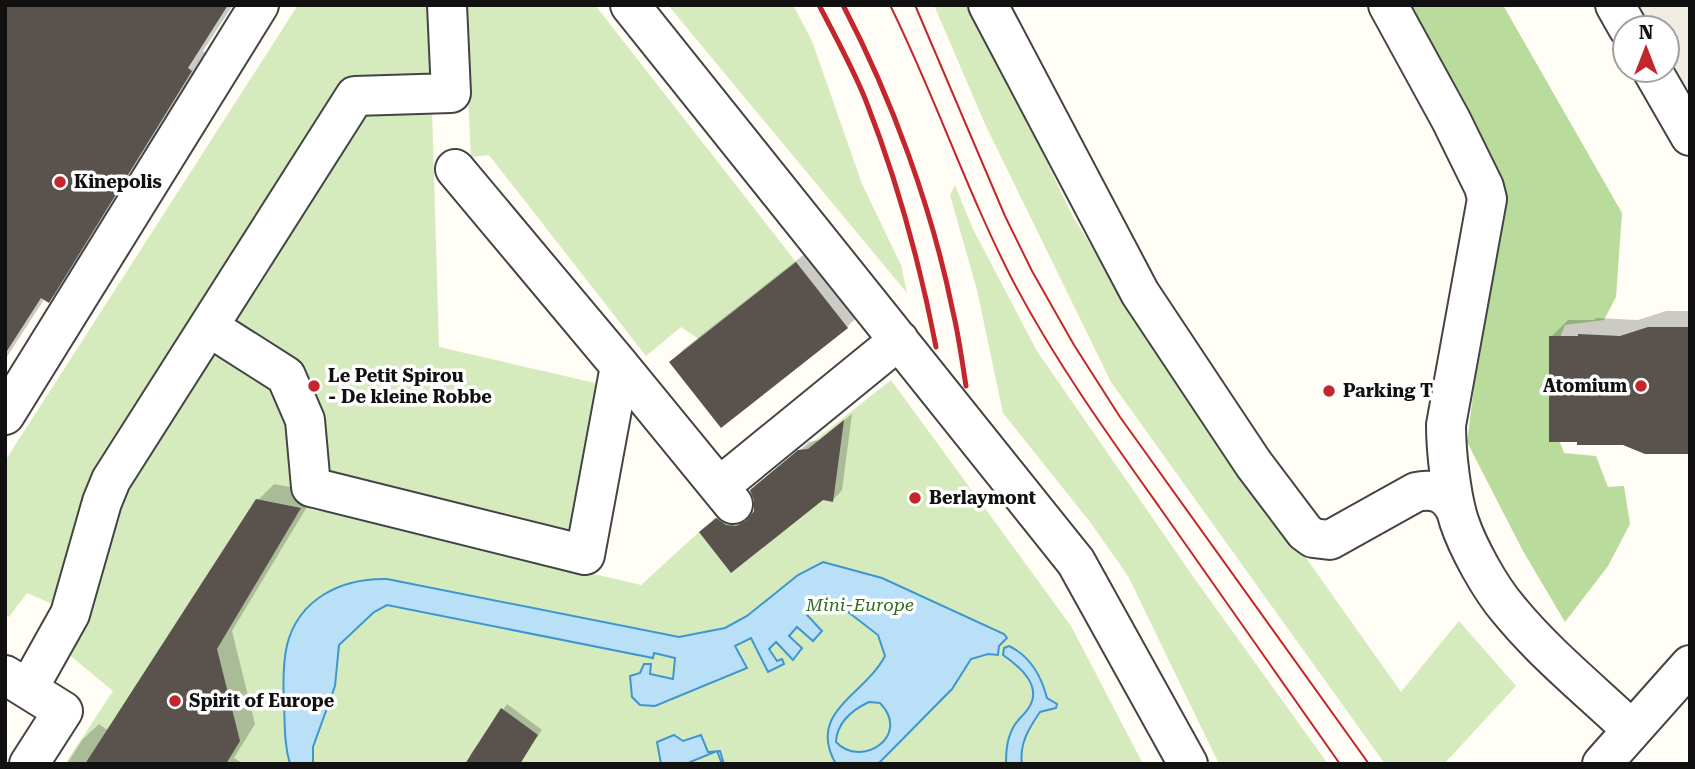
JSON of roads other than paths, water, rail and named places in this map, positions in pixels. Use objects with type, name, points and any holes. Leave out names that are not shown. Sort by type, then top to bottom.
[{"type":"street","points":[[5,415],[259,5]]},
{"type":"street","points":[[29,764],[63,710],[16,682],[70,614],[102,502],[111,480],[355,96],[451,93],[447,5]]},
{"type":"street","points":[[630,5],[1076,562],[1188,764]]},
{"type":"street","points":[[988,5],[1140,293],[1245,452],[1306,533],[1313,538],[1330,540],[1416,492],[1426,490],[1445,495],[1452,502],[1478,560],[1507,608],[1632,730]]},
{"type":"street","points":[[1388,5],[1451,120],[1484,187],[1487,199],[1446,425],[1456,511]]},
{"type":"street","points":[[1660,84],[1690,136]]},
{"type":"street","points":[[455,169],[726,495],[899,340]]},
{"type":"street","points":[[209,327],[286,376],[305,420],[311,487],[585,555],[620,366]]},
{"type":"street","points":[[1602,764],[1690,664]]},
{"type":"water","points":[[823,562],[882,578],[1004,634],[1007,638],[999,646],[998,655],[988,654],[971,659],[952,689],[878,764],[836,764],[829,746],[828,731],[833,718],[841,705],[876,670],[885,656],[878,635],[826,595],[807,615],[822,631],[813,641],[797,627],[789,636],[802,648],[793,660],[776,642],[769,649],[777,661],[782,659],[784,664],[768,672],[751,638],[735,646],[747,668],[655,706],[640,705],[632,697],[630,676],[640,673],[644,664],[651,664],[650,674],[673,679],[675,658],[654,653],[653,658],[387,605],[374,612],[339,645],[335,686],[313,747],[313,764],[290,764],[283,690],[287,645],[301,615],[312,603],[339,587],[354,582],[387,579],[679,637],[725,628],[747,616],[798,575]],"holes":[[[869,702],[880,703],[888,715],[890,727],[887,737],[879,745],[858,752],[846,749],[836,742],[842,723],[851,713]]]},
{"type":"water","points":[[1009,646],[1029,661],[1038,674],[1047,698],[1057,704],[1056,708],[1040,712],[1032,724],[1023,743],[1022,764],[1006,764],[1007,744],[1014,726],[1032,701],[1033,692],[1028,678],[1003,655],[1004,648]]},
{"type":"water","points":[[674,735],[683,741],[701,735],[708,752],[716,751],[690,762],[691,764],[661,764],[657,742]]},
{"type":"water","points":[[717,751],[720,751],[724,764],[722,764]]},
{"type":"tram line","points":[[890,5],[996,247],[1046,340],[1102,425],[1340,764]]},
{"type":"tram line","points":[[915,5],[1005,216],[1032,271],[1074,345],[1120,417],[1369,764]]},
{"type":"railway","points":[[819,5],[861,89],[888,161],[915,254],[936,347]]},
{"type":"railway","points":[[843,5],[894,116],[922,194],[944,273],[966,386]]},
{"type":"place","name":"Kinepolis","points":[[60,182]]},
{"type":"place","name":"Le Petit Spirou - De kleine Robbe","points":[[314,386]]},
{"type":"place","name":"Atomium","points":[[1641,386]]},
{"type":"place","name":"Parking T","points":[[1329,391]]},
{"type":"place","name":"Berlaymont","points":[[915,498]]},
{"type":"place","name":"Spirit of Europe","points":[[175,701]]},
{"type":"park label","name":"Mini-Europe","points":[[860,605]]}]
